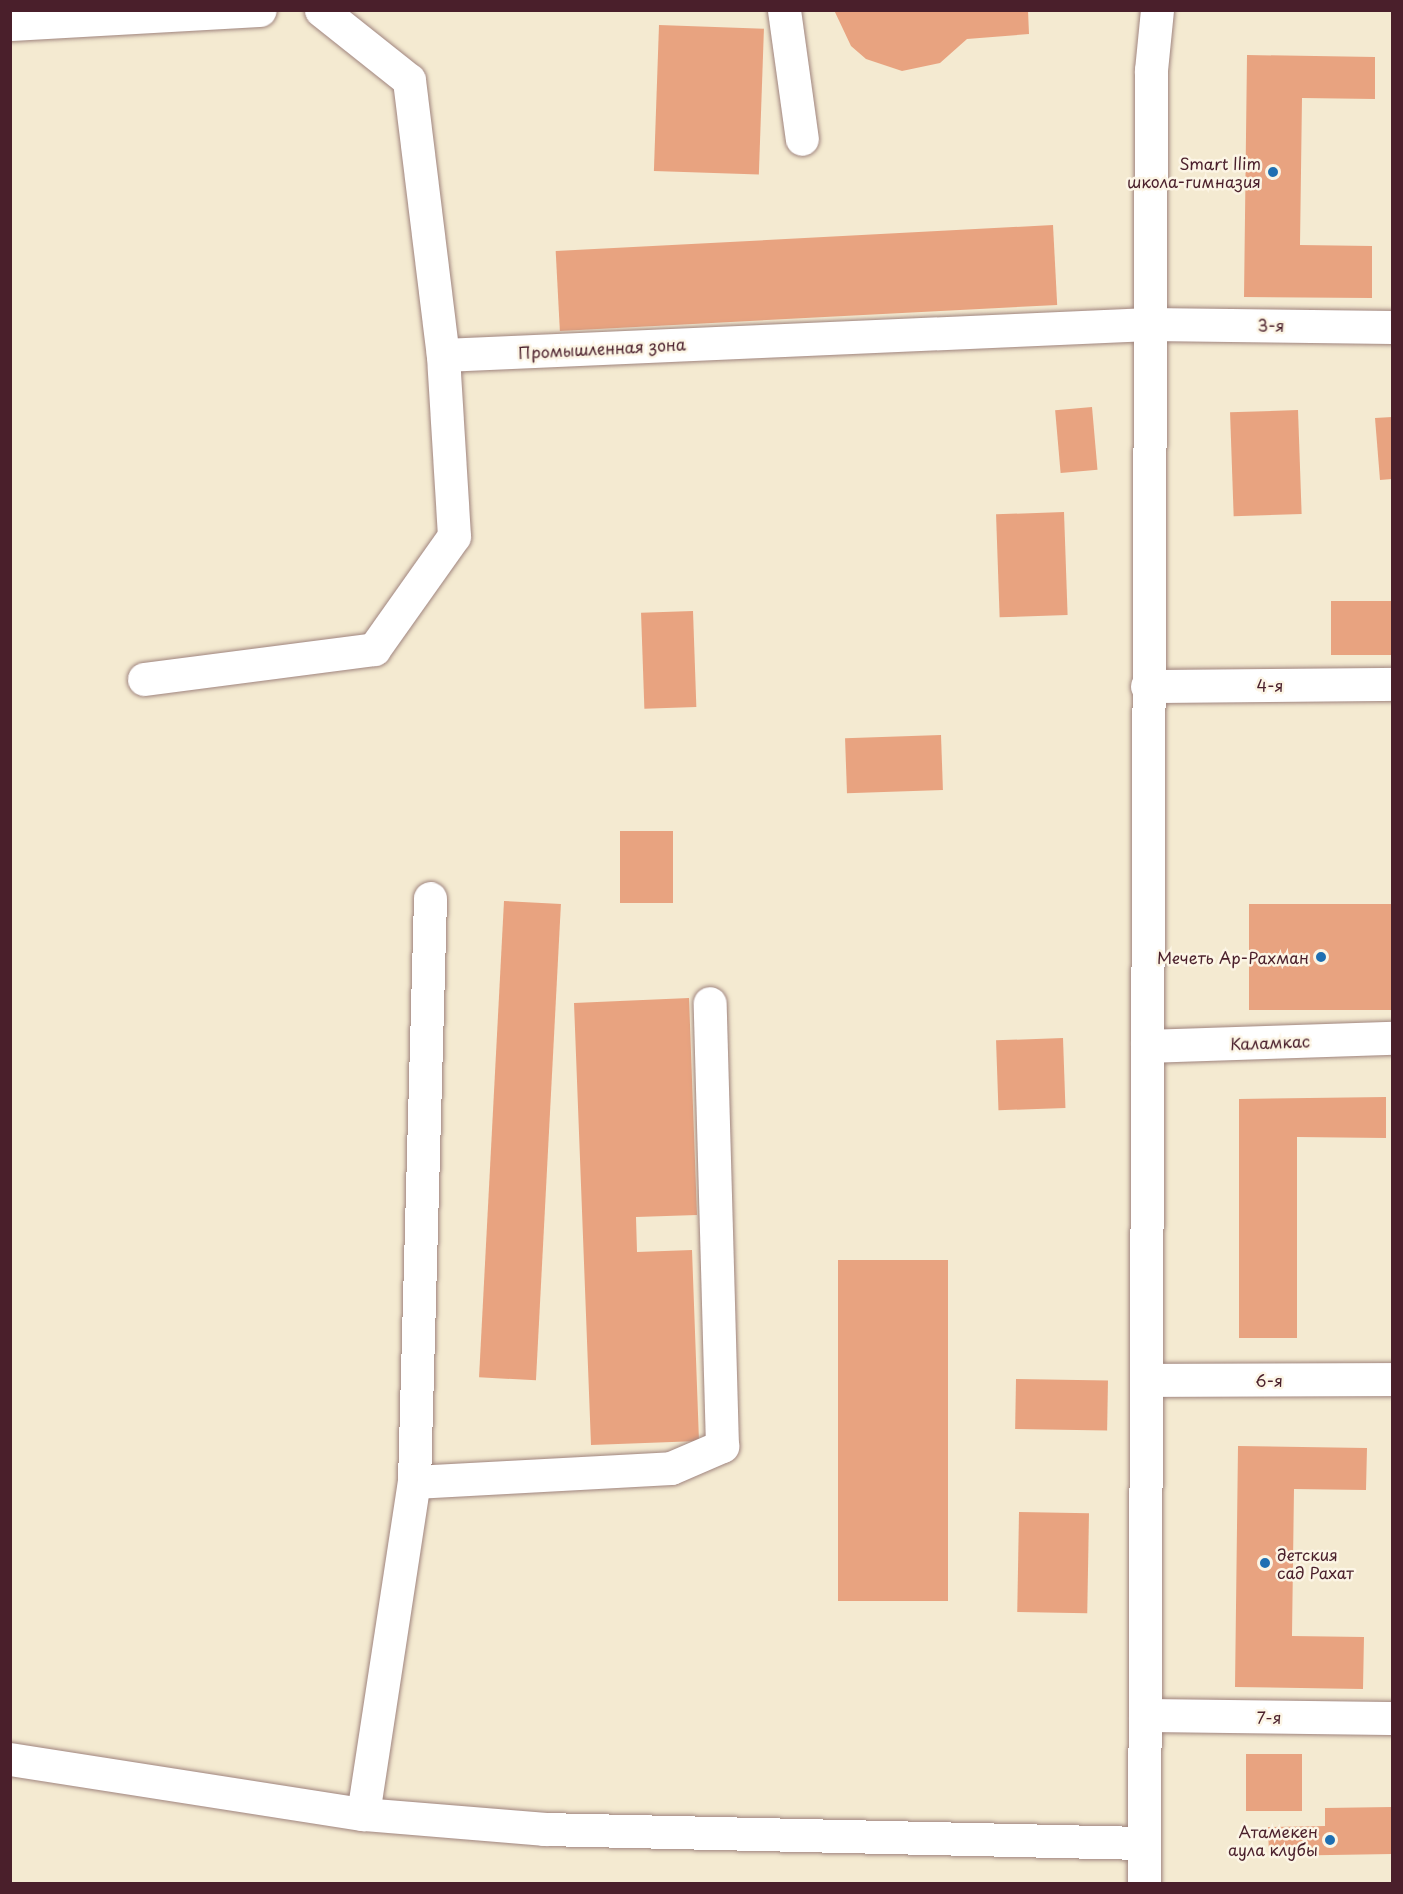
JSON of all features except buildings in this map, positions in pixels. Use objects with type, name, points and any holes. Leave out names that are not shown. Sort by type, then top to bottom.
[{"type":"street","points":[[10,24],[260,10]]},
{"type":"street","points":[[144,679],[374,649],[454,536],[443,354],[409,80],[321,10]]},
{"type":"street","points":[[784,10],[802,139]]},
{"type":"street","points":[[1144,1884],[1149,324],[1151,70],[1158,10]]},
{"type":"street","name":"Промышленная зона","points":[[443,354],[1149,324]]},
{"type":"street","name":"3-я","points":[[1149,324],[1392,327]]},
{"type":"street","name":"4-я","points":[[1147,686],[1392,684]]},
{"type":"street","points":[[363,1814],[414,1482],[430,898]]},
{"type":"street","points":[[414,1482],[671,1468],[722,1446],[710,1003]]},
{"type":"street","name":"Каламкас","points":[[1147,1046],[1392,1038]]},
{"type":"street","name":"6-я","points":[[1146,1380],[1392,1379]]},
{"type":"street","name":"7-я","points":[[1145,1715],[1392,1718]]},
{"type":"street","points":[[10,1759],[363,1814],[544,1829],[1144,1843]]},
{"type":"place","name":"Smart llim школа-гимназия","points":[[1273,172]]},
{"type":"place","name":"Мечеть Ар-Рахман","points":[[1321,957]]},
{"type":"place","name":"детския сад Рахат","points":[[1265,1563]]},
{"type":"place","name":"Атамекен аула клубы","points":[[1330,1840]]}]
